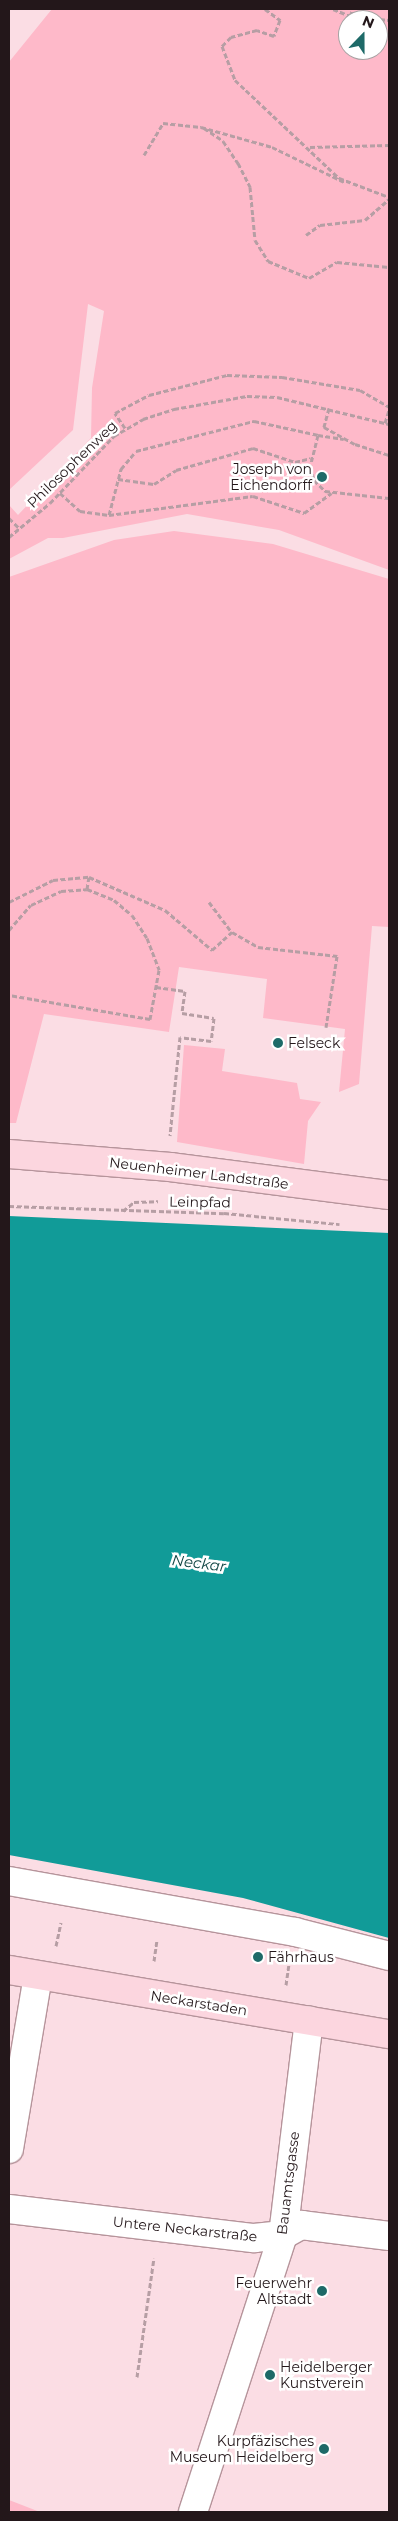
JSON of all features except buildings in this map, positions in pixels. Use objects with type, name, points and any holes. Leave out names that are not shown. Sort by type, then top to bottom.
[{"type":"main road","name":"Neuenheimer Landstraße","points":[[9,1154],[170,1167],[389,1195]]},
{"type":"main road","name":"Neckarstaden","points":[[9,1970],[389,2034]]},
{"type":"street","points":[[9,1881],[294,1932],[389,1956]]},
{"type":"street","points":[[9,2149],[38,1976]]},
{"type":"street","name":"Bauamtsgasse","points":[[194,2512],[283,2235],[309,2021]]},
{"type":"street","name":"Untere Neckarstraße","points":[[9,2209],[254,2238],[283,2235],[301,2225],[389,2236]]},
{"type":"path","points":[[265,9],[280,20],[274,36],[257,30],[231,38],[222,53],[247,95],[310,147],[347,183]]},
{"type":"path","points":[[144,155],[163,123],[204,128],[265,145],[347,183],[389,198],[365,220],[320,225],[306,235]]},
{"type":"path","points":[[204,128],[223,141],[238,163],[250,187],[255,240],[268,261],[309,278],[337,262],[389,267]]},
{"type":"path","points":[[310,147],[389,145]]},
{"type":"path","points":[[125,428],[115,413],[149,395],[228,375],[282,377],[360,390],[389,408],[387,423]]},
{"type":"path","name":"Philosophenweg","points":[[9,537],[60,493],[125,428],[174,409],[247,396],[277,397],[387,423]]},
{"type":"path","points":[[329,408],[324,427],[344,439]]},
{"type":"path","points":[[108,515],[124,463],[136,451],[233,424],[272,422],[318,435],[344,439],[389,454]]},
{"type":"path","points":[[318,435],[311,458],[314,480],[332,493],[389,498]]},
{"type":"path","points":[[118,480],[154,484],[176,470],[253,448],[295,462],[311,458]]},
{"type":"path","points":[[60,493],[80,511],[108,515],[253,496],[304,513],[332,493]]},
{"type":"path","points":[[9,518],[19,528]]},
{"type":"path","points":[[86,889],[88,877]]},
{"type":"path","points":[[9,902],[53,880],[88,877],[165,910],[212,950],[232,932]]},
{"type":"path","points":[[9,930],[31,905],[61,892],[86,889],[114,900],[132,915],[148,938],[159,970],[150,1019],[9,995]]},
{"type":"path","points":[[208,902],[232,932],[258,947],[337,956],[326,1027]]},
{"type":"path","points":[[156,987],[185,991],[182,1013],[214,1018],[211,1041],[180,1038],[169,1141]]},
{"type":"path","points":[[123,1212],[134,1202]]},
{"type":"path","name":"Leinpfad","points":[[9,1206],[123,1212],[224,1213],[347,1225]]},
{"type":"path","points":[[153,1964],[155,1952]]},
{"type":"path","points":[[286,1985],[288,1974]]},
{"type":"path","points":[[137,2377],[159,2228]]},
{"type":"shaded area","points":[[52,9],[389,9],[389,570],[279,530],[187,514],[63,538],[48,538],[9,559],[9,505],[18,515],[91,438],[92,388],[104,311],[88,304],[73,430],[9,490],[9,62]]},
{"type":"shaded area","points":[[174,531],[273,544],[389,579],[389,927],[372,926],[359,1084],[339,1092],[345,1029],[263,1018],[267,979],[179,967],[169,1032],[44,1014],[16,1123],[9,1123],[9,577],[114,540]]},
{"type":"shaded area","points":[[184,1045],[225,1049],[222,1071],[297,1083],[300,1099],[321,1102],[308,1121],[304,1164],[177,1142]]},
{"type":"shaded area","points":[[9,2500],[40,2512],[9,2512]]},
{"type":"water","name":"Neckar","points":[[9,1216],[389,1233],[389,1938],[243,1898],[9,1855]]},
{"type":"place","name":"Joseph von Eichendorff","points":[[322,477]]},
{"type":"place","name":"Felseck","points":[[278,1043]]},
{"type":"place","name":"Fährhaus","points":[[258,1957]]},
{"type":"place","name":"Feuerwehr Altstadt","points":[[322,2291]]},
{"type":"place","name":"Heidelberger Kunstverein","points":[[270,2375]]},
{"type":"place","name":"Kurpfäzisches Museum Heidelberg","points":[[324,2449]]}]
